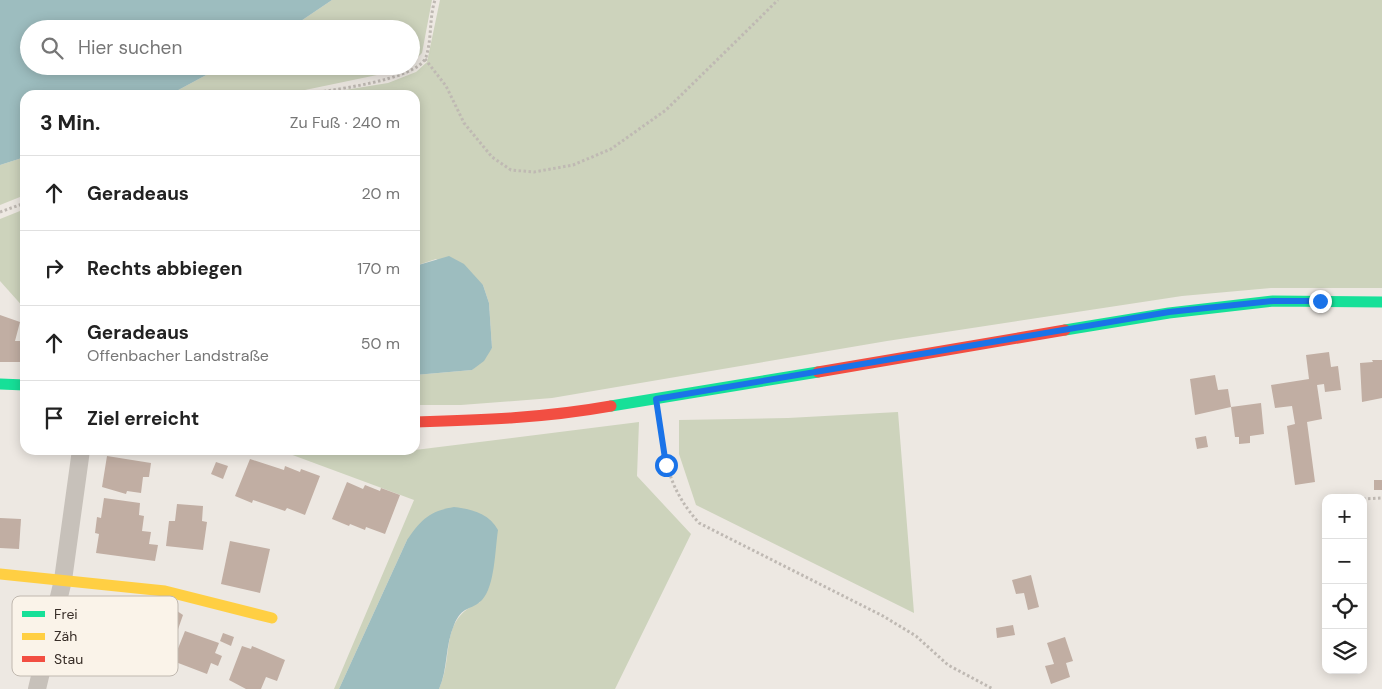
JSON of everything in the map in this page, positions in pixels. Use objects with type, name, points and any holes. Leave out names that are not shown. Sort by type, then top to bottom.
[{"type":"main road","points":[[420,422],[488,421],[554,416],[1169,312],[1273,301],[1382,302]]},
{"type":"main road","points":[[0,384],[20,385]]},
{"type":"main road","points":[[0,574],[165,591],[272,618]]},
{"type":"street","points":[[59,596],[80,455]]},
{"type":"street","points":[[37,689],[40,676]]},
{"type":"path","points":[[420,66],[425,59],[435,0]]},
{"type":"path","points":[[425,59],[446,86],[464,123],[492,157],[511,170],[534,172],[574,165],[618,144],[666,110],[778,0]]},
{"type":"path","points":[[326,90],[399,75]]},
{"type":"path","points":[[0,212],[20,205]]},
{"type":"path","points":[[656,399],[666,465],[682,504],[699,522],[883,616],[916,636],[948,665],[993,689]]},
{"type":"path","points":[[1367,498],[1382,498]]},
{"type":"green space","points":[[332,0],[432,0],[422,53],[420,55],[420,20],[302,20]]},
{"type":"green space","points":[[440,0],[1382,0],[1382,288],[1271,288],[1182,296],[887,341],[552,398],[461,405],[420,405],[420,375],[472,370],[492,348],[489,303],[483,285],[436,259],[420,264],[420,90],[345,90],[388,83],[408,75],[420,75],[420,68],[427,62]]},
{"type":"green space","points":[[206,75],[377,75],[305,90],[178,90]]},
{"type":"green space","points":[[20,159],[20,197],[0,205],[0,165]]},
{"type":"green space","points":[[20,211],[20,303],[0,281],[0,219]]},
{"type":"green space","points":[[898,412],[914,613],[696,505],[679,454],[679,420],[788,418]]},
{"type":"green space","points":[[639,422],[637,476],[691,534],[615,689],[439,689],[444,676],[453,628],[458,618],[467,609],[480,602],[407,540],[339,689],[334,689],[414,500],[292,455],[420,455],[420,449]]},
{"type":"water","points":[[0,0],[332,0],[302,20],[20,20],[20,75],[206,75],[178,90],[20,90],[20,159],[0,165]]},
{"type":"water","points":[[449,256],[464,264],[483,285],[489,303],[492,348],[484,361],[472,370],[420,375],[420,265]]},
{"type":"water","points":[[454,507],[467,509],[485,516],[498,530],[490,586],[482,600],[463,611],[457,619],[451,633],[444,673],[439,689],[339,689],[407,540],[426,518],[438,511]]},
{"type":"building","points":[[0,315],[20,322],[15,341],[20,341],[20,362],[0,362]]},
{"type":"building","points":[[1329,352],[1331,367],[1338,366],[1341,390],[1325,392],[1324,384],[1317,385],[1322,419],[1307,422],[1315,482],[1295,485],[1287,426],[1295,424],[1292,406],[1275,408],[1271,385],[1309,379],[1306,355]]},
{"type":"building","points":[[1372,360],[1382,360],[1382,398],[1362,402],[1360,363],[1373,362]]},
{"type":"building","points":[[1215,375],[1218,390],[1228,389],[1231,407],[1195,415],[1190,379]]},
{"type":"building","points":[[1261,403],[1264,434],[1250,436],[1250,443],[1239,444],[1239,437],[1235,437],[1231,407]]},
{"type":"building","points":[[1206,436],[1208,447],[1197,449],[1195,438]]},
{"type":"building","points":[[107,456],[151,463],[149,477],[143,477],[141,493],[127,491],[126,494],[102,487]]},
{"type":"building","points":[[250,459],[284,470],[285,466],[300,472],[301,469],[320,476],[305,515],[287,508],[285,511],[253,500],[252,503],[235,496]]},
{"type":"building","points":[[216,462],[228,466],[223,479],[211,474]]},
{"type":"building","points":[[1374,480],[1382,480],[1382,490],[1374,490]]},
{"type":"building","points":[[347,482],[363,489],[365,485],[380,491],[381,488],[400,495],[385,534],[366,527],[365,530],[350,524],[349,526],[332,519]]},
{"type":"building","points":[[104,498],[140,503],[139,515],[144,516],[142,531],[151,532],[149,544],[158,545],[155,561],[96,553],[99,534],[95,533],[97,517],[101,518]]},
{"type":"building","points":[[177,504],[203,506],[202,521],[207,522],[203,550],[166,546],[169,521],[175,521]]},
{"type":"building","points":[[0,518],[21,519],[19,549],[0,548]]},
{"type":"building","points":[[230,541],[270,549],[260,593],[221,584]]},
{"type":"building","points":[[1031,575],[1039,607],[1028,610],[1024,593],[1016,594],[1012,580]]},
{"type":"building","points":[[178,612],[183,615],[178,629]]},
{"type":"building","points":[[1013,625],[1015,635],[997,638],[996,628]]},
{"type":"building","points":[[185,631],[219,643],[215,653],[222,656],[218,666],[211,663],[207,674],[178,663],[178,648]]},
{"type":"building","points":[[223,633],[234,637],[231,646],[220,641]]},
{"type":"building","points":[[1065,637],[1073,661],[1066,663],[1070,677],[1051,684],[1045,666],[1054,664],[1047,643]]},
{"type":"building","points":[[242,646],[251,649],[252,646],[285,660],[277,681],[266,677],[261,689],[246,689],[229,680]]},
{"type":"traffic: fast","points":[[1065,330],[1169,313],[1273,301],[1382,302]]},
{"type":"traffic: fast","points":[[611,406],[818,372]]},
{"type":"traffic: fast","points":[[0,384],[20,385]]},
{"type":"traffic: slow","points":[[0,574],[165,591],[272,618]]},
{"type":"traffic: jam","points":[[818,372],[1065,330]]},
{"type":"traffic: jam","points":[[420,422],[537,416],[611,406]]},
{"type":"route","points":[[666,465],[656,399],[1169,312],[1273,301],[1320,301]]}]
